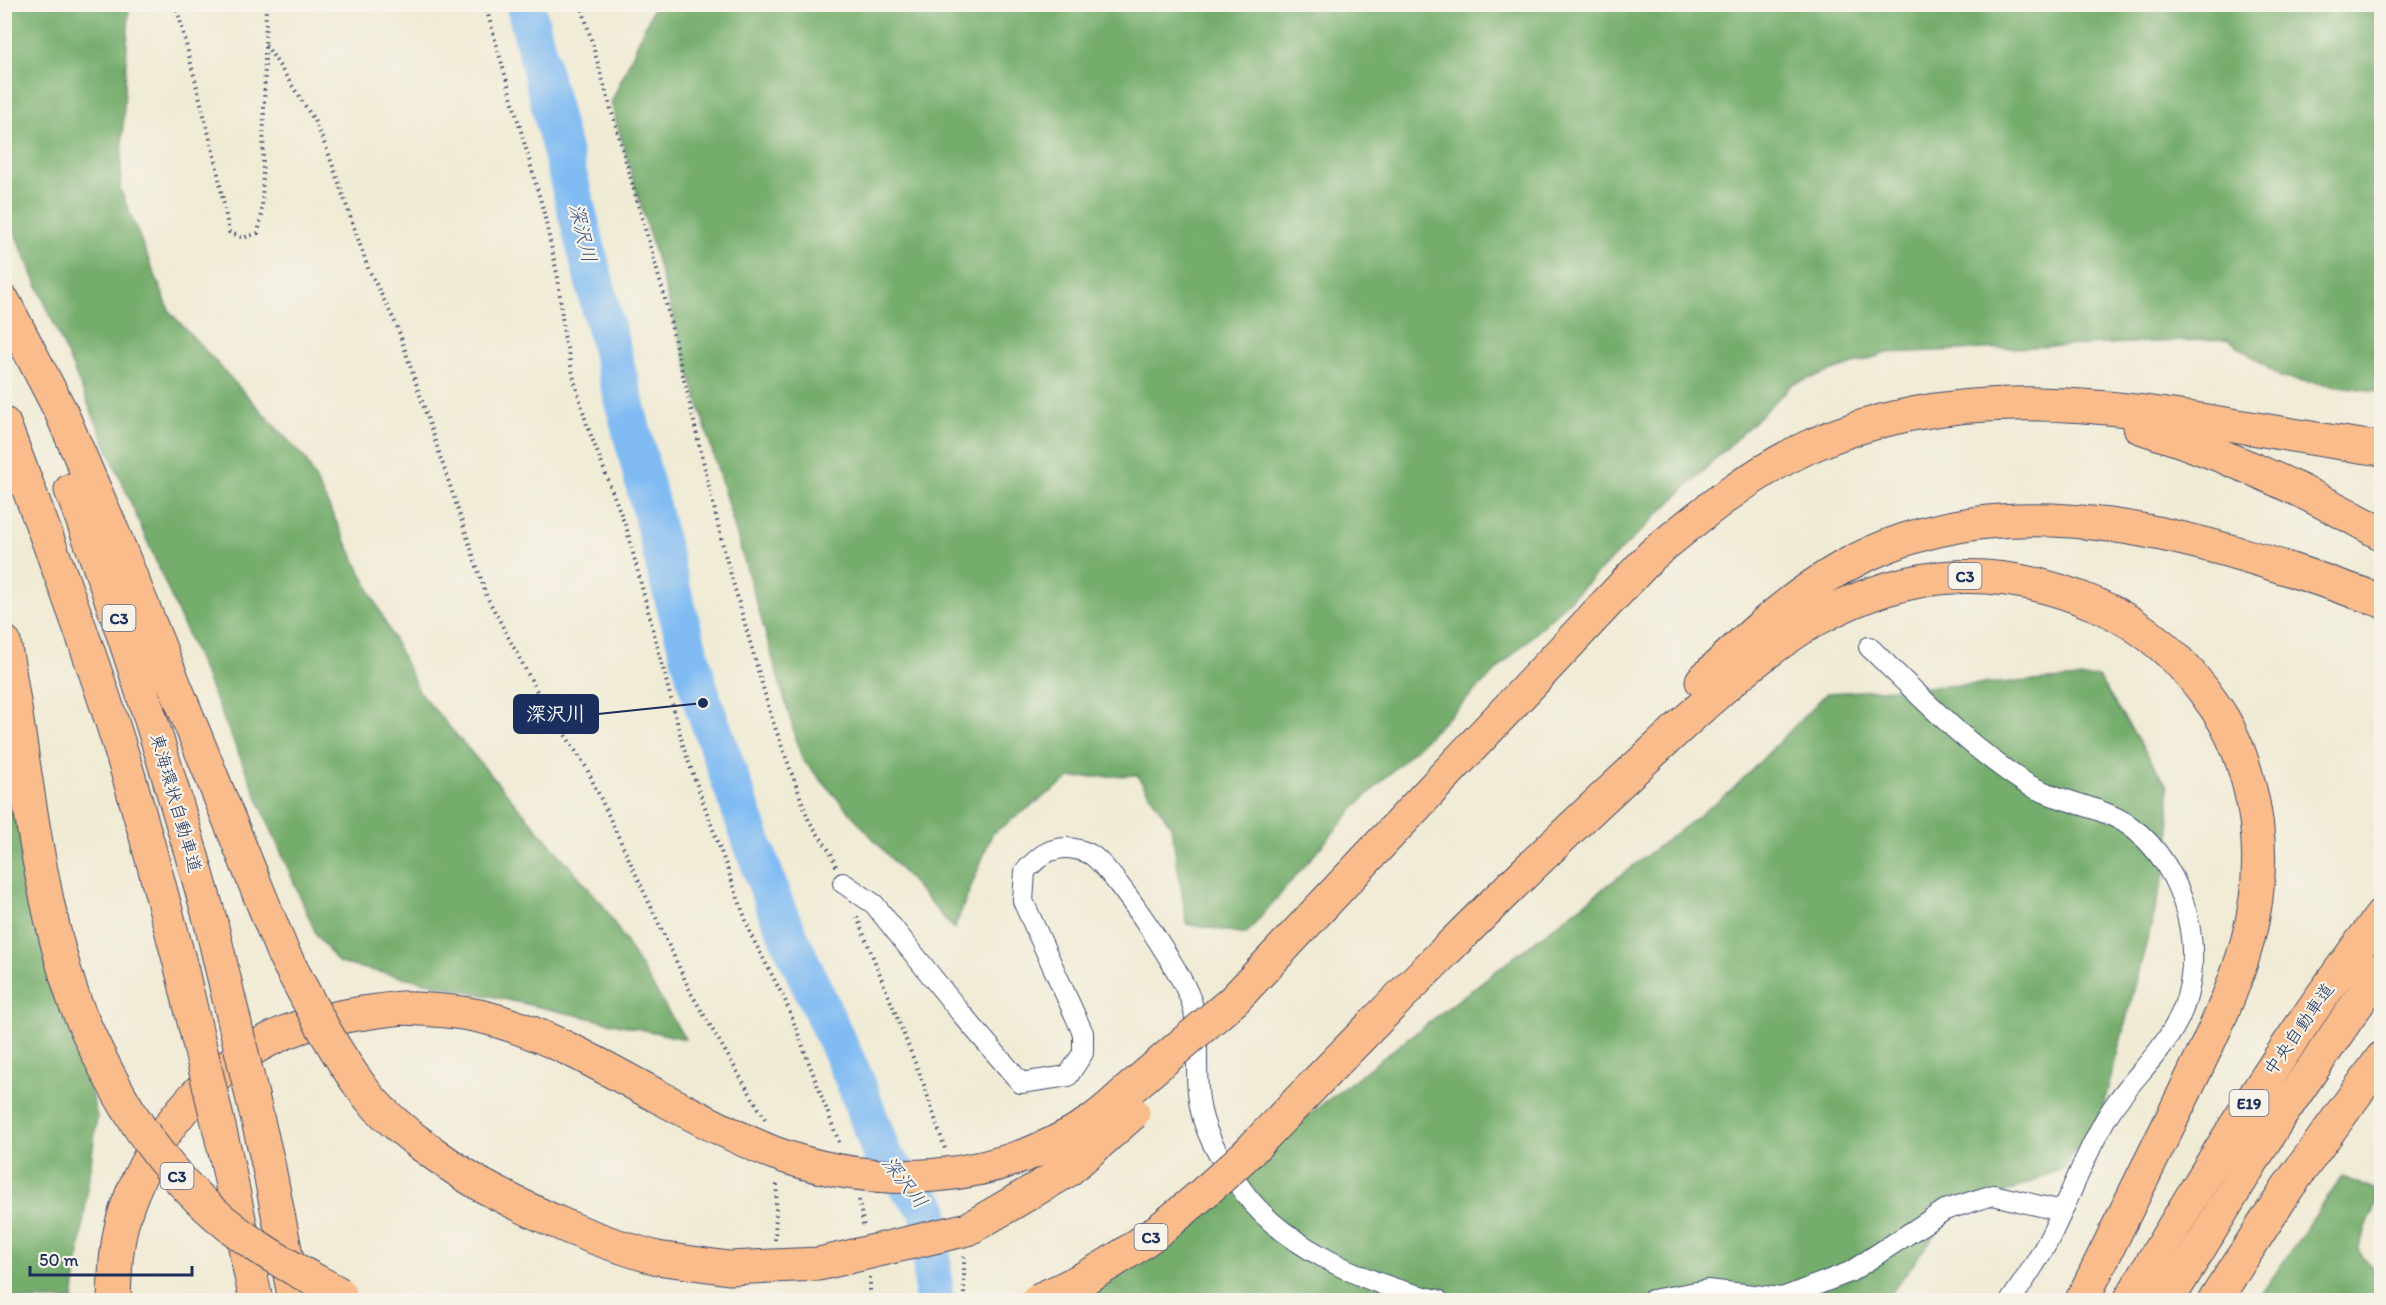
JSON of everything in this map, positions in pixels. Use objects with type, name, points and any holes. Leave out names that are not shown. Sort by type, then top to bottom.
[{"type":"highway","points":[[4,302],[61,412],[112,530],[283,953],[339,1054],[366,1093],[443,1162],[481,1185],[574,1231],[604,1243],[657,1258],[729,1268],[819,1264],[968,1229],[1067,1171],[1122,1125],[1234,1000],[1652,555],[1721,497],[1807,447],[1869,423],[1963,406],[2023,403],[2087,405],[2155,413],[2382,449]]},
{"type":"highway","name":"東海環状自動車道","points":[[4,321],[124,632],[153,724],[211,923],[268,1163],[296,1300]]},
{"type":"highway","points":[[1963,406],[2086,415],[2146,429],[2245,465],[2334,507],[2382,534]]},
{"type":"highway","name":"東海環状自動車道","points":[[4,424],[108,710],[140,814],[181,967],[225,1152],[256,1300]]},
{"type":"highway","name":"C3","points":[[1426,972],[1653,727],[1738,646],[1789,602],[1844,567],[1896,543],[1951,527],[2003,520],[2058,519],[2134,527],[2228,549],[2382,601]]},
{"type":"highway","name":"C3","points":[[1038,1300],[1117,1261],[1181,1215],[1249,1152],[1570,829],[1752,665],[1814,621],[1868,594],[1912,581],[1952,576],[1991,576],[2032,582],[2106,609],[2141,629],[2174,656],[2201,686],[2226,723],[2243,762],[2256,812],[2261,859],[2249,941],[2204,1053],[2082,1300]]},
{"type":"highway","name":"C3","points":[[4,642],[39,859],[62,966],[97,1056],[125,1109],[158,1156],[203,1203],[258,1247],[348,1297]]},
{"type":"highway","name":"中央自動車道","points":[[2130,1300],[2246,1108],[2305,1018],[2382,915]]},
{"type":"highway","name":"中央自動車道","points":[[2168,1300],[2276,1122],[2382,968]]},
{"type":"highway","points":[[114,1300],[117,1251],[125,1212],[139,1176],[164,1132],[203,1088],[226,1067],[260,1046],[302,1026],[349,1014],[402,1008],[451,1011],[498,1021],[592,1060],[726,1132],[773,1152],[812,1165],[851,1173],[900,1178],[944,1176],[996,1166],[1046,1146],[1090,1122],[1234,1000]]},
{"type":"highway","points":[[2215,1300],[2288,1187],[2382,1058]]},
{"type":"street","points":[[1869,647],[1938,713],[2023,782],[2054,797],[2130,825],[2171,872],[2181,892],[2192,944],[2187,1000],[2177,1022],[2156,1055],[2122,1093],[2104,1120],[2035,1264],[2011,1300]]},
{"type":"street","points":[[843,883],[874,904],[960,1012],[1021,1083],[1068,1076],[1083,1053],[1083,1033],[1023,901],[1025,871],[1045,852],[1068,848],[1092,855],[1117,883],[1180,975],[1193,1008],[1201,1113],[1213,1144],[1244,1192],[1271,1223],[1304,1245],[1371,1280],[1438,1300]]},
{"type":"street","points":[[1652,1300],[1707,1290],[1784,1299],[1850,1272],[1945,1210],[1993,1195],[2062,1210]]},
{"type":"path","points":[[176,4],[216,162],[229,232],[243,238],[258,233],[262,214],[261,147],[266,4]]},
{"type":"path","points":[[485,4],[543,209],[575,383],[587,425],[627,530],[684,749],[752,937],[786,1002],[844,1154]]},
{"type":"path","points":[[581,4],[664,295],[725,554],[772,718],[809,821],[831,853],[924,1085],[946,1154]]},
{"type":"path","points":[[266,45],[313,118],[328,152],[368,267],[397,326],[487,597],[499,623],[538,693],[586,767],[691,993],[750,1090],[769,1128]]},
{"type":"path","points":[[775,1242],[778,1169]]},
{"type":"path","points":[[856,1192],[866,1239]]},
{"type":"path","points":[[963,1247],[966,1268],[964,1300]]},
{"type":"path","points":[[869,1270],[870,1300]]},
{"type":"green space","points":[[655,4],[2381,5],[2381,392],[2282,378],[2228,339],[1887,353],[1793,384],[1356,806],[1246,934],[1187,924],[1171,826],[1137,775],[1070,778],[992,834],[954,929],[802,759],[611,103]]},
{"type":"green space","points":[[4,5],[129,5],[120,189],[170,312],[306,460],[420,693],[603,905],[685,1039],[339,963],[317,936],[5,210]]},
{"type":"green space","points":[[2098,677],[2168,787],[2171,850],[2102,1111],[2064,1168],[1947,1218],[1886,1300],[1067,1300],[1732,790],[1827,693]]},
{"type":"green space","points":[[4,738],[97,1117],[73,1300],[5,1300]]},
{"type":"green space","points":[[2342,1177],[2380,1192],[2358,1250],[2381,1278],[2381,1300],[2257,1300]]},
{"type":"waterway","name":"深沢川","points":[[525,4],[670,585],[703,703],[776,909],[855,1081],[883,1157],[929,1209],[934,1300]]},
{"type":"place","name":"深沢川","points":[[703,703]]}]
